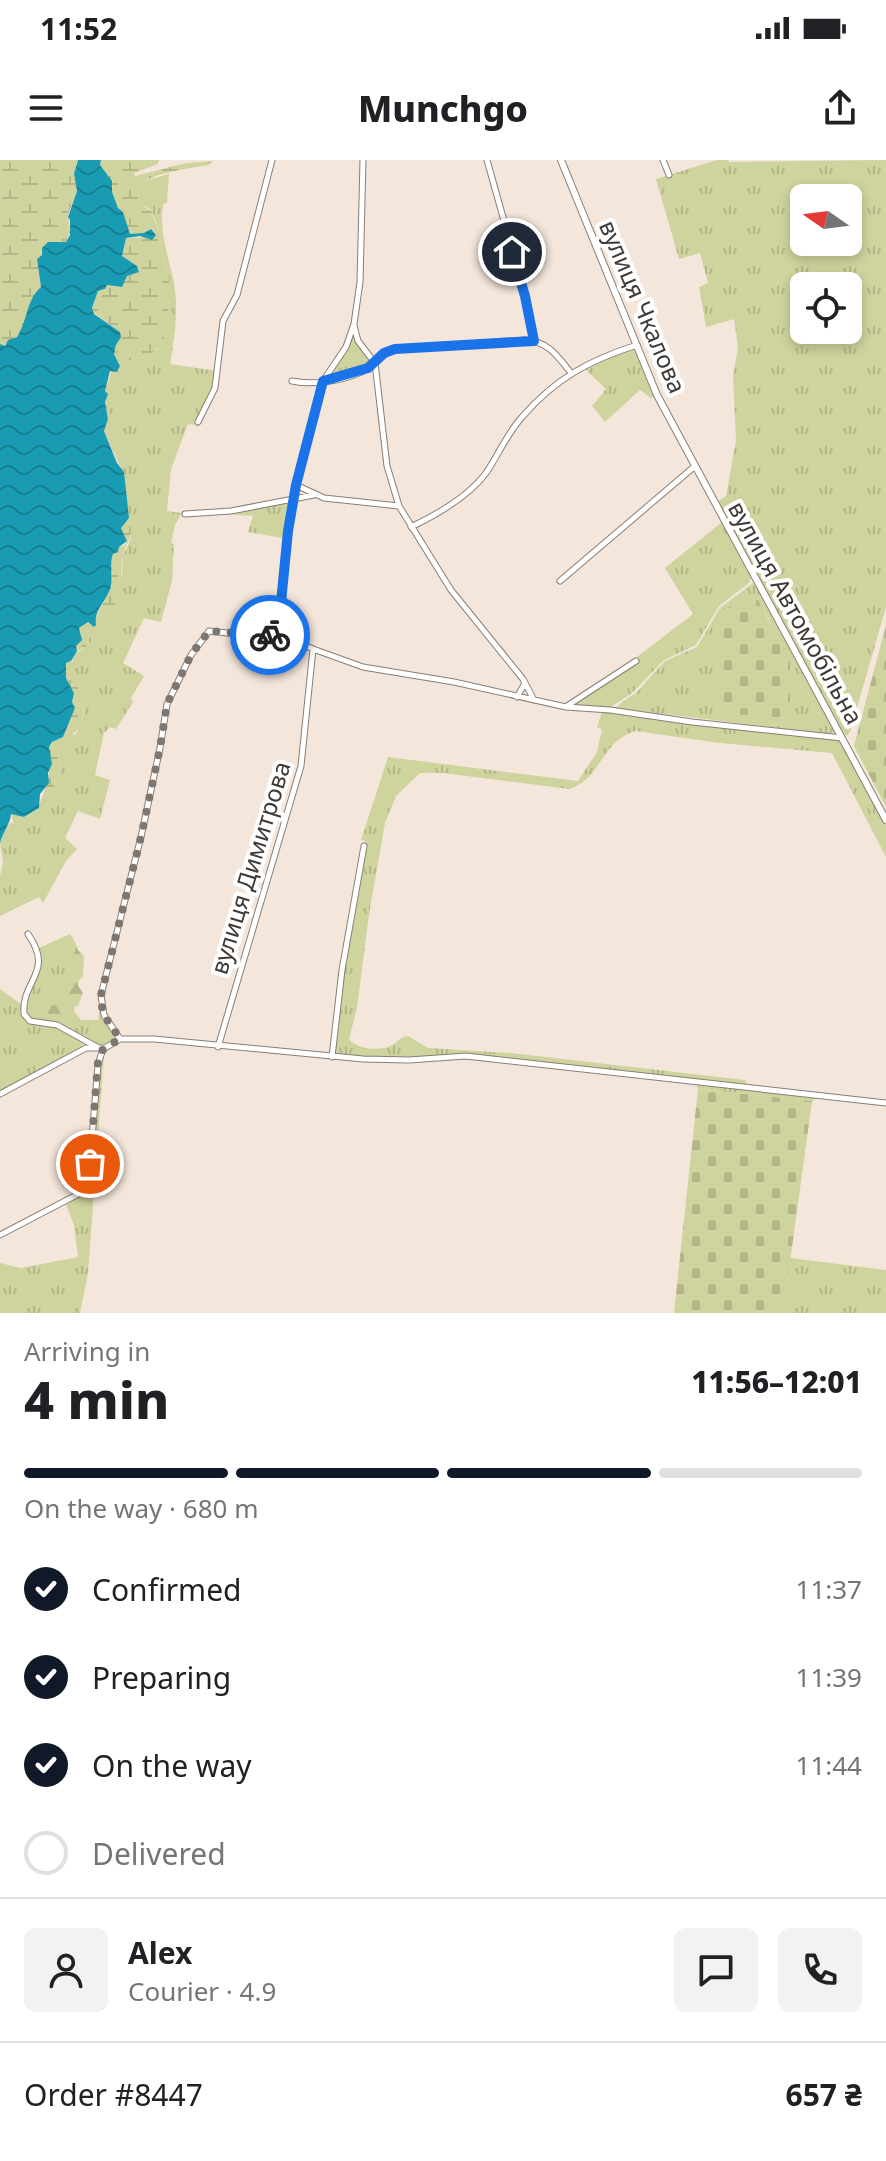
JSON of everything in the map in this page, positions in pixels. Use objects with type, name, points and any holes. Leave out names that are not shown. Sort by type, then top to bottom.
[{"type":"street","points":[[198,422],[215,388],[223,321],[237,295],[272,160]]},
{"type":"street","points":[[278,633],[296,485],[323,381],[346,347],[354,324],[360,282],[363,160]]},
{"type":"street","points":[[487,160],[525,296],[534,341]]},
{"type":"street","name":"вулиця Чкалова","points":[[561,160],[657,395],[695,466]]},
{"type":"street","points":[[663,160],[669,175]]},
{"type":"street","points":[[354,324],[358,341],[375,363],[387,466],[399,506],[458,600],[525,683],[535,701]]},
{"type":"street","points":[[365,350],[373,355],[425,346],[534,341],[547,346],[571,373]]},
{"type":"street","points":[[411,527],[428,519],[479,479],[524,414],[571,373],[595,359],[637,345]]},
{"type":"street","points":[[292,381],[315,383],[352,374],[375,363],[384,353]]},
{"type":"street","points":[[560,581],[695,466]]},
{"type":"street","name":"вулиця Автомобільна","points":[[695,466],[849,745],[886,820]]},
{"type":"street","points":[[296,485],[314,495]]},
{"type":"street","points":[[185,514],[231,511],[314,495],[399,506]]},
{"type":"street","points":[[120,1039],[104,1015],[101,995],[141,837],[167,704],[191,655],[209,631],[263,637],[278,633],[363,667],[454,682],[566,707],[607,709],[692,722],[843,738]]},
{"type":"street","name":"вулиця Димитрова","points":[[218,1047],[301,766],[313,649]]},
{"type":"street","points":[[566,707],[636,661]]},
{"type":"street","points":[[517,697],[525,683]]},
{"type":"street","points":[[332,1057],[342,970],[364,846]]},
{"type":"street","points":[[28,934],[40,954],[24,1014],[30,1021],[57,1025],[100,1048]]},
{"type":"street","points":[[0,1094],[81,1050],[100,1048],[120,1039],[154,1039],[332,1057],[409,1060],[466,1056],[886,1103]]},
{"type":"street","points":[[0,1235],[88,1189],[100,1048]]},
{"type":"green space","points":[[0,160],[78,160],[74,174],[77,191],[68,214],[70,232],[66,242],[41,251],[42,255],[37,259],[41,287],[31,301],[23,329],[4,346],[0,344]]},
{"type":"green space","points":[[101,160],[159,160],[158,164],[134,173],[135,176],[186,163],[213,161],[208,165],[159,175],[136,187],[141,204],[152,212],[161,233],[162,253],[170,276],[168,316],[161,347],[145,357],[119,363],[114,354],[120,332],[92,309],[98,291],[105,290],[107,285],[120,287],[127,276],[139,271],[137,266],[122,256],[126,238],[144,237],[155,232],[151,229],[144,234],[130,234],[100,165]]},
{"type":"green space","points":[[717,160],[886,160],[886,607],[847,736],[838,726],[717,502],[726,496],[736,440],[733,376],[738,347],[734,319],[706,327],[699,287],[708,283],[700,253],[679,259],[656,179]]},
{"type":"green space","points":[[169,174],[162,223],[176,299],[170,364],[217,371],[211,397],[196,425],[188,424],[171,469],[167,511],[182,513],[175,525],[171,543],[174,544],[172,581],[161,622],[144,618],[123,663],[144,676],[131,698],[133,702],[116,729],[110,727],[104,733],[95,775],[110,780],[100,819],[78,811],[65,838],[77,849],[66,861],[43,903],[39,897],[0,916],[2,834],[11,822],[14,824],[45,810],[61,766],[57,753],[59,746],[69,736],[76,734],[83,715],[72,658],[92,639],[116,602],[123,555],[131,539],[124,475],[104,431],[108,419],[105,391],[112,370],[119,369],[119,363],[145,357],[161,347],[164,339],[170,276],[162,252],[161,233],[150,209],[141,204],[136,187],[140,182]]},
{"type":"green space","points":[[353,329],[371,362],[370,366],[329,377]]},
{"type":"green space","points":[[635,349],[655,396],[651,398],[640,390],[605,422],[592,406],[606,389],[583,367]]},
{"type":"green space","points":[[291,501],[288,539],[248,532],[253,516],[210,513]]},
{"type":"green space","points":[[124,521],[129,521],[131,533],[124,550],[118,597],[99,633],[78,651],[75,647],[81,636],[79,628],[87,622],[95,627],[111,587],[113,554],[127,540],[121,528]]},
{"type":"green space","points":[[722,522],[752,576],[749,583],[719,606],[696,645],[664,660],[631,694],[609,708],[573,706],[693,614],[665,568]]},
{"type":"green space","points":[[753,583],[756,585],[835,733],[616,708],[636,693],[665,661],[697,647],[720,608]],"holes":[[[758,601],[769,619],[789,718],[730,714],[721,610]]]},
{"type":"green space","points":[[758,600],[790,660],[790,718],[729,714],[723,709],[717,617],[721,610]]},
{"type":"green space","points":[[886,625],[886,807],[854,746]]},
{"type":"green space","points":[[72,661],[83,709],[80,728],[59,746],[57,753],[61,766],[45,810],[19,825],[14,824],[11,814],[25,817],[37,810],[50,771],[49,747],[63,737],[75,708],[72,702],[74,693],[66,678],[66,663]]},
{"type":"green space","points":[[602,711],[838,740],[886,826],[886,857],[832,753],[720,743],[635,731],[615,743],[588,777],[569,789],[443,773],[420,773],[396,796],[385,823],[357,1008],[349,1039],[357,1045],[375,1049],[387,1047],[408,1036],[428,1048],[511,1053],[745,1080],[748,1086],[466,1054],[409,1058],[338,1055],[334,1048],[343,971],[365,841],[361,840],[388,757],[578,781],[597,752],[602,729],[597,728]]},
{"type":"green space","points":[[70,934],[80,961],[74,1011],[81,1020],[98,1020],[100,1007],[114,1032],[112,1042],[106,1047],[57,1024],[31,1020],[25,1010],[38,973],[39,948]]},
{"type":"green space","points":[[77,949],[84,956],[83,977],[76,982],[83,993],[78,1006],[72,1007],[66,1020],[61,1023],[48,1013],[44,1003],[55,1006],[56,1000],[62,998],[61,990],[71,979]]},
{"type":"green space","points":[[0,989],[22,1005],[25,1019],[56,1026],[85,1043],[0,1092]]},
{"type":"green space","points":[[111,1047],[104,1055],[88,1273],[80,1313],[0,1313],[0,1263],[21,1268],[78,1257],[74,1225],[65,1202],[89,1190],[99,1065],[104,1051]]},
{"type":"green space","points":[[696,1083],[819,1097],[812,1101],[698,1089]]},
{"type":"green space","points":[[698,1089],[812,1101],[783,1313],[674,1313]]},
{"type":"green space","points":[[790,1258],[886,1270],[886,1313],[783,1313]]},
{"type":"water","points":[[78,160],[101,160],[100,165],[112,181],[112,192],[130,234],[151,229],[156,235],[152,240],[140,236],[126,238],[122,256],[137,266],[139,272],[127,276],[122,287],[107,285],[98,291],[92,308],[94,314],[120,332],[121,337],[114,354],[120,366],[117,372],[110,371],[105,391],[108,394],[105,402],[108,419],[104,431],[124,472],[129,518],[121,528],[127,541],[113,554],[111,586],[97,614],[96,625],[94,627],[88,622],[79,628],[82,640],[76,646],[77,651],[71,661],[66,663],[66,678],[74,693],[72,702],[75,708],[63,737],[49,747],[52,764],[48,773],[49,783],[40,794],[39,808],[24,817],[11,814],[0,843],[0,344],[5,346],[8,340],[17,337],[32,298],[41,287],[37,259],[42,255],[42,248],[48,242],[66,242],[70,235],[68,217],[77,191],[74,174]]},
{"type":"way so far","points":[[90,1164],[98,1061],[103,1049],[120,1039],[104,1015],[100,999],[141,837],[167,704],[191,655],[209,631],[263,637],[270,635]]},
{"type":"route","points":[[270,635],[278,633],[296,485],[323,381],[368,368],[384,353],[395,349],[534,341],[512,252]]}]
